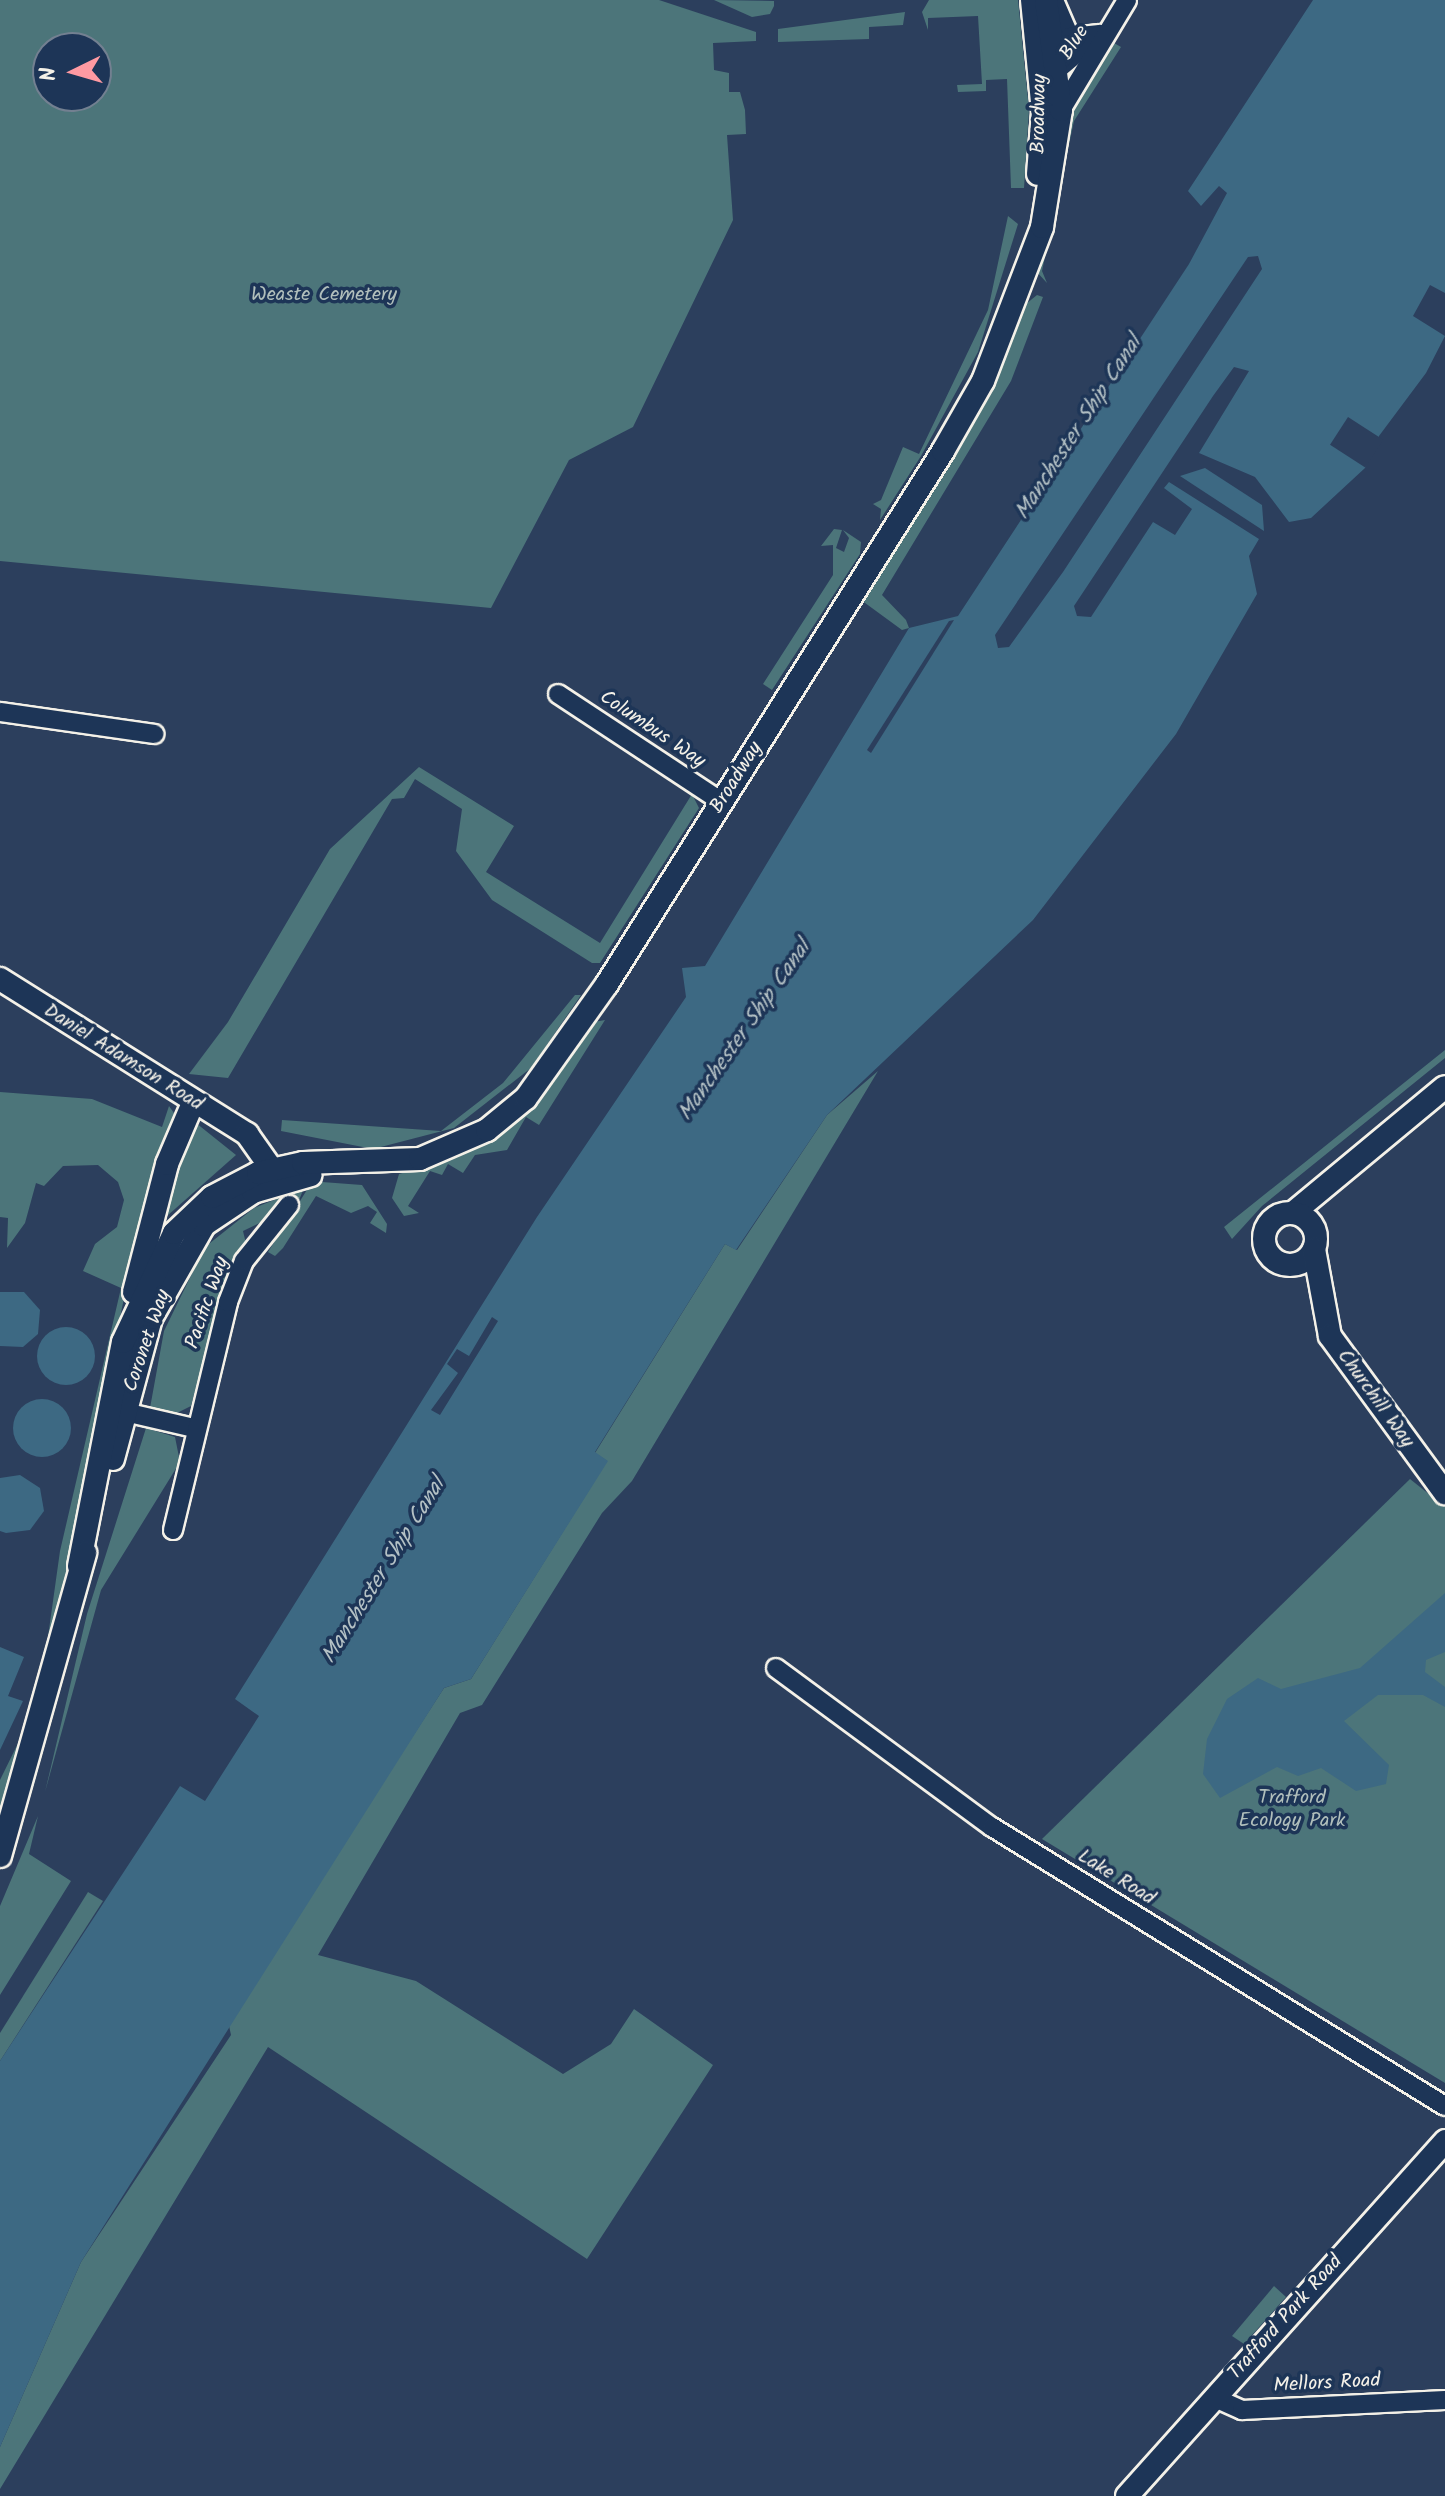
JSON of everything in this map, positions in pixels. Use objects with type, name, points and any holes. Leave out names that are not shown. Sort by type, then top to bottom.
[{"type":"street","name":"Broadway","points":[[1026,265],[1043,112],[1032,0]]},
{"type":"street","name":"Broadway","points":[[337,1167],[420,1159],[510,1113],[564,1051],[969,407],[1042,227],[1061,110],[1059,66],[1046,0]]},
{"type":"street","points":[[1054,0],[1070,37],[1100,34]]},
{"type":"street","name":"Broadway","points":[[1030,227],[1041,202],[1051,70],[1100,34],[1123,7]]},
{"type":"street","name":"Blue","points":[[1061,110],[1123,7]]},
{"type":"street","name":"Columbus Way","points":[[558,694],[722,802]]},
{"type":"street","points":[[0,712],[154,734]]},
{"type":"street","name":"Daniel Adamson Road","points":[[0,979],[193,1103],[247,1134],[277,1175]]},
{"type":"street","points":[[1328,1188],[1314,1238],[1288,1265],[1271,1257],[1264,1235],[1277,1216],[1293,1213],[1328,1188],[1445,1087]]},
{"type":"street","points":[[132,1314],[153,1209],[193,1103]]},
{"type":"street","name":"Coronet Way","points":[[0,1856],[79,1566],[117,1410],[132,1314],[174,1233],[212,1197],[277,1175],[337,1167]]},
{"type":"street","name":"Coronet Way","points":[[117,1410],[160,1298],[204,1225],[277,1175]]},
{"type":"street","name":"Pacific Way","points":[[173,1530],[194,1428],[244,1261],[289,1205]]},
{"type":"street","points":[[153,1209],[174,1233],[204,1225]]},
{"type":"street","points":[[1293,1213],[1314,1238]]},
{"type":"street","name":"Churchill Way","points":[[1314,1238],[1318,1298]]},
{"type":"street","name":"Churchill Way","points":[[1288,1265],[1318,1298],[1348,1364],[1445,1493]]},
{"type":"street","points":[[117,1410],[194,1428]]},
{"type":"street","name":"Lake Road","points":[[776,1668],[992,1827],[1445,2106]]},
{"type":"street","name":"Trafford Park Road","points":[[1127,2496],[1445,2141]]},
{"type":"street","name":"Mellors Road","points":[[1215,2398],[1242,2410],[1445,2400]]},
{"type":"green space","name":"Weaste Cemetery","points":[[0,0],[659,0],[756,32],[756,41],[713,43],[714,70],[729,73],[729,92],[740,92],[745,110],[746,134],[727,135],[733,220],[633,427],[569,460],[491,608],[0,561]]},
{"type":"green space","points":[[714,0],[774,1],[774,6],[770,14],[752,17]]},
{"type":"green space","points":[[929,0],[1018,0],[1029,110],[1024,188],[1011,188],[1007,79],[986,80],[986,91],[958,92],[957,85],[982,84],[978,16],[928,18],[928,30],[922,12]]},
{"type":"green space","points":[[905,12],[903,25],[869,27],[869,39],[778,42],[778,29]]},
{"type":"green space","points":[[1114,43],[1121,47],[1074,121],[1042,271],[1047,283],[1035,270],[1067,110]]},
{"type":"green space","points":[[1008,216],[1018,224],[978,352],[921,456],[880,520],[881,509],[873,504],[881,500],[903,447],[919,454],[988,310]]},
{"type":"green space","points":[[1037,295],[1043,297],[1011,381],[882,595],[906,620],[909,628],[902,630],[861,600],[1021,308]]},
{"type":"green space","points":[[834,529],[842,530],[836,548],[844,552],[849,538],[843,530],[861,542],[860,554],[772,690],[763,684],[833,575],[833,545],[821,546]]},
{"type":"green space","points":[[419,767],[514,826],[486,872],[600,943],[692,794],[699,808],[600,963],[592,963],[492,900],[456,851],[462,809],[415,779],[404,798],[392,799],[228,1078],[189,1074],[228,1022],[330,849]]},
{"type":"green space","points":[[575,995],[581,995],[531,1068],[454,1128],[373,1149],[281,1131],[282,1120],[441,1131],[503,1083]]},
{"type":"green space","points":[[605,1020],[539,1125],[526,1117],[507,1150],[475,1155],[463,1173],[448,1164],[442,1175],[430,1171],[408,1206],[419,1213],[404,1216],[392,1198],[399,1174],[458,1157],[511,1125],[553,1081],[594,1022]]},
{"type":"green space","points":[[1445,1050],[1445,1058],[1262,1206],[1232,1239],[1224,1227]]},
{"type":"green space","points":[[878,1071],[632,1481],[602,1513],[482,1705],[460,1713],[318,1955],[416,1981],[563,2074],[611,2044],[634,2009],[713,2065],[587,2259],[268,2047],[0,2489],[0,2447],[81,2262],[231,2035],[228,2021],[444,1688],[471,1679],[607,1461],[595,1453],[725,1244],[737,1250],[827,1115]]},
{"type":"green space","points":[[0,1092],[92,1099],[162,1127],[169,1106],[176,1116],[126,1289],[64,1582],[46,1650],[60,1551],[121,1288],[83,1271],[95,1244],[117,1227],[124,1200],[118,1182],[98,1165],[63,1166],[44,1186],[36,1183],[25,1223],[7,1248],[8,1218],[0,1217]]},
{"type":"green space","points":[[196,1123],[236,1155],[167,1216],[168,1183]]},
{"type":"green space","points":[[322,1182],[362,1185],[387,1224],[386,1233],[370,1223],[377,1212],[368,1206],[351,1213],[316,1196],[283,1248],[275,1256],[268,1252],[310,1185]]},
{"type":"green space","points":[[304,1188],[297,1205],[243,1231],[247,1248],[221,1298],[191,1406],[175,1414],[150,1408],[164,1331],[205,1247],[254,1208]]},
{"type":"green space","points":[[146,1428],[175,1437],[180,1462],[101,1590],[45,1792],[87,1614]]},
{"type":"green space","name":"Trafford Ecology Park","points":[[1410,1479],[1445,1507],[1445,2083],[1042,1839]]},
{"type":"green space","points":[[42,1666],[0,1825],[0,1780],[24,1731]]},
{"type":"green space","points":[[38,1816],[29,1854],[71,1881],[0,1995],[0,1906]]},
{"type":"green space","points":[[88,1892],[103,1901],[0,2061],[0,2033]]},
{"type":"green space","points":[[1274,2286],[1286,2297],[1244,2344],[1232,2336]]},
{"type":"water","name":"Manchester Ship Canal","points":[[1313,0],[1445,0],[1445,293],[1430,285],[1413,316],[1445,336],[1426,373],[1379,436],[1365,468],[1311,518],[1289,522],[1255,477],[1199,453],[1249,371],[1234,367],[1213,396],[1074,606],[1077,616],[1091,617],[1153,522],[1175,535],[1192,509],[1164,488],[1169,482],[1259,539],[1249,556],[1257,594],[1176,734],[1033,920],[827,1115],[736,1250],[725,1244],[595,1452],[608,1461],[471,1679],[444,1688],[81,2262],[0,2447],[0,2061],[180,1786],[205,1801],[259,1716],[235,1699],[537,1217],[686,997],[682,968],[705,966],[909,628],[958,616],[1189,264],[1227,193],[1219,186],[1201,206],[1188,191]],"holes":[[[1258,256],[1262,269],[1063,572],[1009,647],[998,648],[995,635],[1248,257]]]},
{"type":"water","points":[[1205,468],[1262,505],[1264,531],[1180,476]]},
{"type":"water","points":[[0,1292],[24,1292],[40,1310],[38,1334],[23,1347],[0,1346]]},
{"type":"water","points":[[66,1327],[87,1335],[95,1356],[87,1377],[66,1385],[45,1377],[37,1356],[45,1335]]},
{"type":"water","points":[[42,1399],[63,1407],[71,1428],[63,1449],[42,1457],[21,1449],[13,1428],[21,1407]]},
{"type":"water","points":[[20,1475],[40,1488],[44,1511],[30,1530],[6,1533],[0,1531],[0,1478]]},
{"type":"water","points":[[1445,1593],[1445,1652],[1426,1660],[1425,1672],[1445,1687],[1445,1707],[1423,1695],[1378,1695],[1344,1721],[1389,1765],[1386,1784],[1356,1791],[1321,1768],[1298,1776],[1277,1767],[1220,1798],[1203,1774],[1207,1739],[1227,1699],[1258,1678],[1281,1689],[1360,1668]]},
{"type":"water","points":[[0,1647],[24,1657],[8,1696],[23,1701],[0,1750]]},
{"type":"pier","points":[[1348,417],[1383,440],[1365,468],[1330,445]]},
{"type":"pier","points":[[954,620],[871,753],[867,750],[949,621]]},
{"type":"pier","points":[[492,1317],[498,1321],[440,1415],[431,1410],[458,1373],[447,1364],[457,1349],[469,1356]]}]
